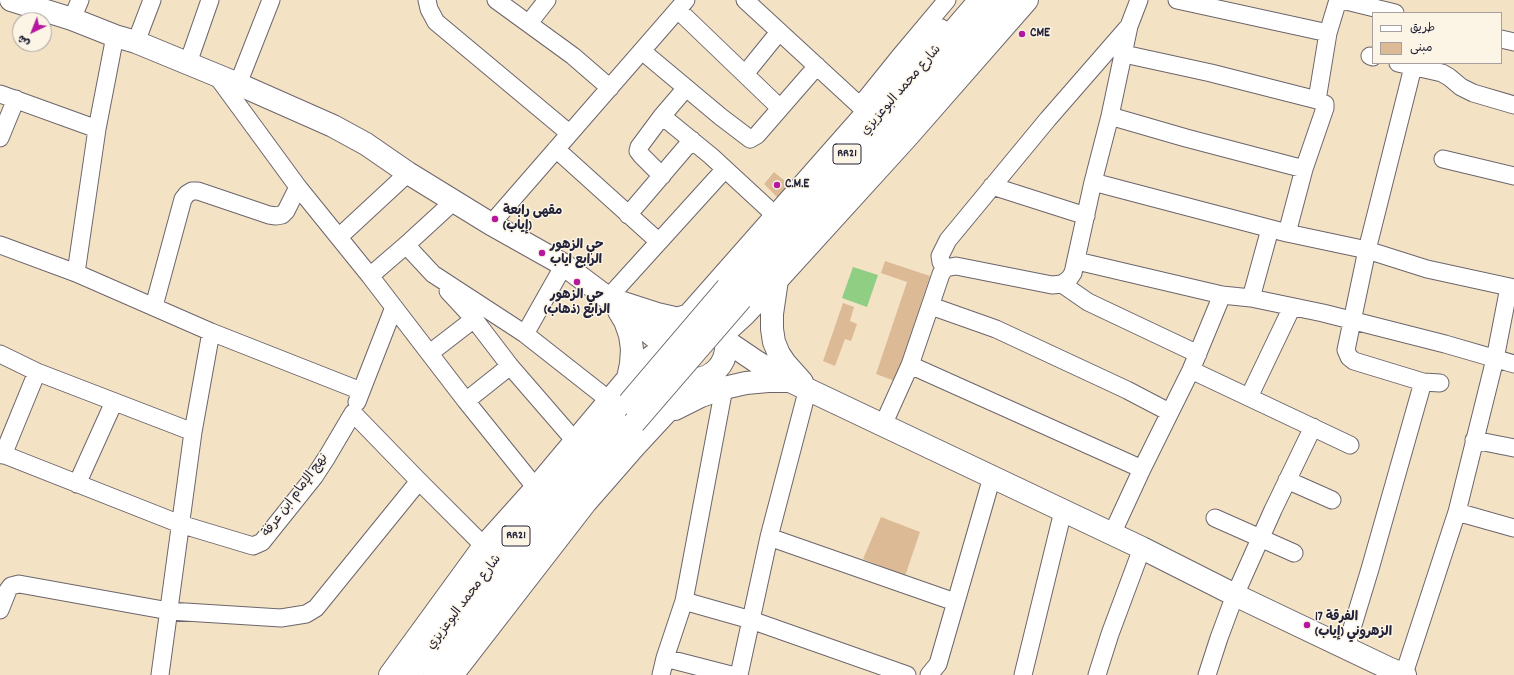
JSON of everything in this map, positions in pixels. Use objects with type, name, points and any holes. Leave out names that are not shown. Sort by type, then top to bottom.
[{"type":"main road","points":[[793,381],[746,383],[710,381],[683,376],[671,369],[664,356],[663,347],[668,330],[683,318],[776,216],[968,0]]},
{"type":"main road","name":"شارع محمد البوعزيزي","points":[[734,294],[869,129],[980,0]]},
{"type":"main road","name":"شارع محمد البوعزيزي","points":[[776,271],[1005,0]]},
{"type":"main road","points":[[724,337],[745,314],[776,271],[907,137],[1027,0]]},
{"type":"main road","points":[[21,1],[76,10],[115,36],[136,42],[188,63],[333,126],[366,144],[408,173],[491,224],[564,265],[608,298],[663,347]]},
{"type":"main road","points":[[776,271],[772,314],[774,342],[793,381]]},
{"type":"main road","name":"RR21","points":[[624,408],[734,294],[776,271]]},
{"type":"main road","points":[[608,298],[657,314],[683,318],[695,315],[709,319],[715,323],[724,337],[757,362],[793,381],[1142,548],[1234,596],[1396,673]]},
{"type":"main road","points":[[390,675],[484,546],[536,488],[575,441],[624,408],[631,364],[632,349],[630,335],[625,321],[618,309],[608,298]]},
{"type":"main road","points":[[659,420],[701,396],[715,371],[721,365],[726,349],[724,337]]},
{"type":"main road","points":[[628,378],[644,362],[663,347]]},
{"type":"main road","points":[[452,675],[586,502],[659,420],[710,381]]},
{"type":"main road","name":"شارع محمد البوعزيزي","points":[[410,675],[497,559],[540,505],[624,408]]},
{"type":"main road","name":"شارع محمد البوعزيزي","points":[[435,675],[514,572],[553,517],[624,408]]},
{"type":"street","points":[[136,42],[152,0]]},
{"type":"street","points":[[188,63],[210,0]]},
{"type":"street","points":[[238,84],[271,0]]},
{"type":"street","points":[[427,0],[429,9],[436,22],[569,133]]},
{"type":"street","points":[[496,0],[573,56],[610,88]]},
{"type":"street","points":[[529,23],[546,0]]},
{"type":"street","points":[[745,0],[860,106]]},
{"type":"street","points":[[834,150],[847,124],[860,106],[947,0]]},
{"type":"street","points":[[883,425],[910,365],[941,274],[945,268],[956,266],[1052,285],[1062,284],[1069,279],[1077,261],[1093,182],[1110,116],[1129,26],[1139,0]]},
{"type":"street","points":[[1177,0],[1328,33]]},
{"type":"street","points":[[1316,100],[1328,33],[1338,0]]},
{"type":"street","points":[[1342,0],[1391,12]]},
{"type":"street","points":[[491,224],[682,5],[745,74],[780,108]]},
{"type":"street","points":[[945,268],[941,262],[940,256],[944,247],[992,186],[1067,96],[1129,26]]},
{"type":"street","points":[[745,74],[779,32]]},
{"type":"street","points":[[76,273],[97,129],[115,36]]},
{"type":"street","points":[[1502,39],[1514,42]]},
{"type":"street","points":[[642,51],[750,139],[757,135],[817,66]]},
{"type":"street","points":[[1124,54],[1211,73],[1316,100],[1325,104],[1325,108],[1304,169],[1287,233]]},
{"type":"street","points":[[1440,383],[1422,382],[1354,361],[1349,357],[1346,350],[1405,65],[1442,73],[1461,87],[1473,93],[1514,105]]},
{"type":"street","points":[[216,75],[298,187],[370,276],[466,401],[536,488]]},
{"type":"street","points":[[662,176],[638,151],[642,143],[662,116],[686,88]]},
{"type":"street","points":[[0,138],[8,96],[97,129]]},
{"type":"street","points":[[662,116],[692,140],[776,216]]},
{"type":"street","points":[[1110,116],[1304,169]]},
{"type":"street","points":[[628,215],[692,140]]},
{"type":"street","points":[[556,149],[658,241]]},
{"type":"street","points":[[1443,159],[1514,176]]},
{"type":"street","points":[[608,298],[658,241],[725,169]]},
{"type":"street","points":[[339,237],[408,173]]},
{"type":"street","points":[[1093,182],[1270,229],[1367,250],[1427,269],[1512,287],[1457,512],[1396,673]]},
{"type":"street","points":[[992,186],[1086,216]]},
{"type":"street","points":[[154,306],[183,199],[187,194],[192,191],[198,191],[276,216],[282,215],[286,211],[298,187]]},
{"type":"street","points":[[370,276],[406,246],[454,201]]},
{"type":"street","points":[[1251,298],[1270,229]]},
{"type":"street","points":[[0,244],[76,273],[211,332],[361,391]]},
{"type":"street","points":[[406,246],[474,319],[510,366],[575,441]]},
{"type":"street","points":[[1077,261],[1222,295],[1251,298],[1352,320],[1446,344],[1514,364]]},
{"type":"street","points":[[525,334],[564,265]]},
{"type":"street","points":[[433,274],[525,334],[624,408]]},
{"type":"street","points":[[1062,284],[1088,302],[1198,354]]},
{"type":"street","points":[[1112,534],[1169,412],[1191,370],[1222,295]]},
{"type":"street","points":[[931,306],[996,329],[1126,390],[1169,412]]},
{"type":"street","name":"نهج الإمام ابن عرفة","points":[[2,454],[180,524],[253,546],[262,542],[318,472],[353,412],[394,307]]},
{"type":"street","points":[[1249,397],[1292,307]]},
{"type":"street","points":[[430,353],[474,319]]},
{"type":"street","points":[[160,675],[193,432],[211,332]]},
{"type":"street","points":[[0,354],[37,372],[193,432]]},
{"type":"street","points":[[910,365],[1142,469]]},
{"type":"street","points":[[466,401],[510,366]]},
{"type":"street","points":[[1191,370],[1350,445]]},
{"type":"street","points":[[2,454],[37,372]]},
{"type":"street","points":[[661,675],[684,600],[710,381]]},
{"type":"street","points":[[739,675],[769,537],[793,381]]},
{"type":"street","points":[[1346,648],[1370,569],[1422,382]]},
{"type":"street","points":[[77,484],[114,402]]},
{"type":"street","points":[[353,412],[419,482],[484,546]]},
{"type":"street","points":[[1207,675],[1218,638],[1234,596],[1313,427]]},
{"type":"street","points":[[1474,440],[1514,448]]},
{"type":"street","points":[[929,675],[938,664],[992,477]]},
{"type":"street","points":[[1287,480],[1332,500]]},
{"type":"street","points":[[0,610],[8,590],[11,586],[19,584],[169,611],[281,618],[306,614],[316,608],[419,482]]},
{"type":"street","points":[[1023,675],[1063,511]]},
{"type":"street","points":[[1457,512],[1514,528]]},
{"type":"street","points":[[1215,518],[1294,553]]},
{"type":"street","points":[[769,537],[955,602]]},
{"type":"street","points":[[1097,675],[1110,634],[1142,548]]},
{"type":"street","points":[[684,600],[751,620],[883,671],[907,675]]},
{"type":"street","points":[[665,658],[731,675]]},
{"type":"green space","points":[[853,267],[878,275],[867,307],[842,298]]},
{"type":"building","name":"C.M.E","points":[[774,172],[791,186],[780,200],[764,184]]},
{"type":"building","points":[[885,261],[930,276],[895,381],[876,374],[907,282],[881,273]]},
{"type":"building","points":[[843,303],[854,307],[850,321],[857,324],[851,341],[845,339],[835,366],[823,361]]},
{"type":"building","points":[[881,517],[920,532],[905,576],[863,559]]},
{"type":"place","name":"CME","points":[[1022,34]]},
{"type":"place","name":"C.M.E","points":[[777,185]]},
{"type":"place","name":"مقهى رابعة (إياب)","points":[[495,219]]},
{"type":"place","name":"حي الزهور الرابع اياب","points":[[542,253]]},
{"type":"place","name":"حي الزهور الرابع (ذهاب)","points":[[577,282]]},
{"type":"place","name":"الفرقة 17 الزهروني (إياب)","points":[[1307,625]]}]
